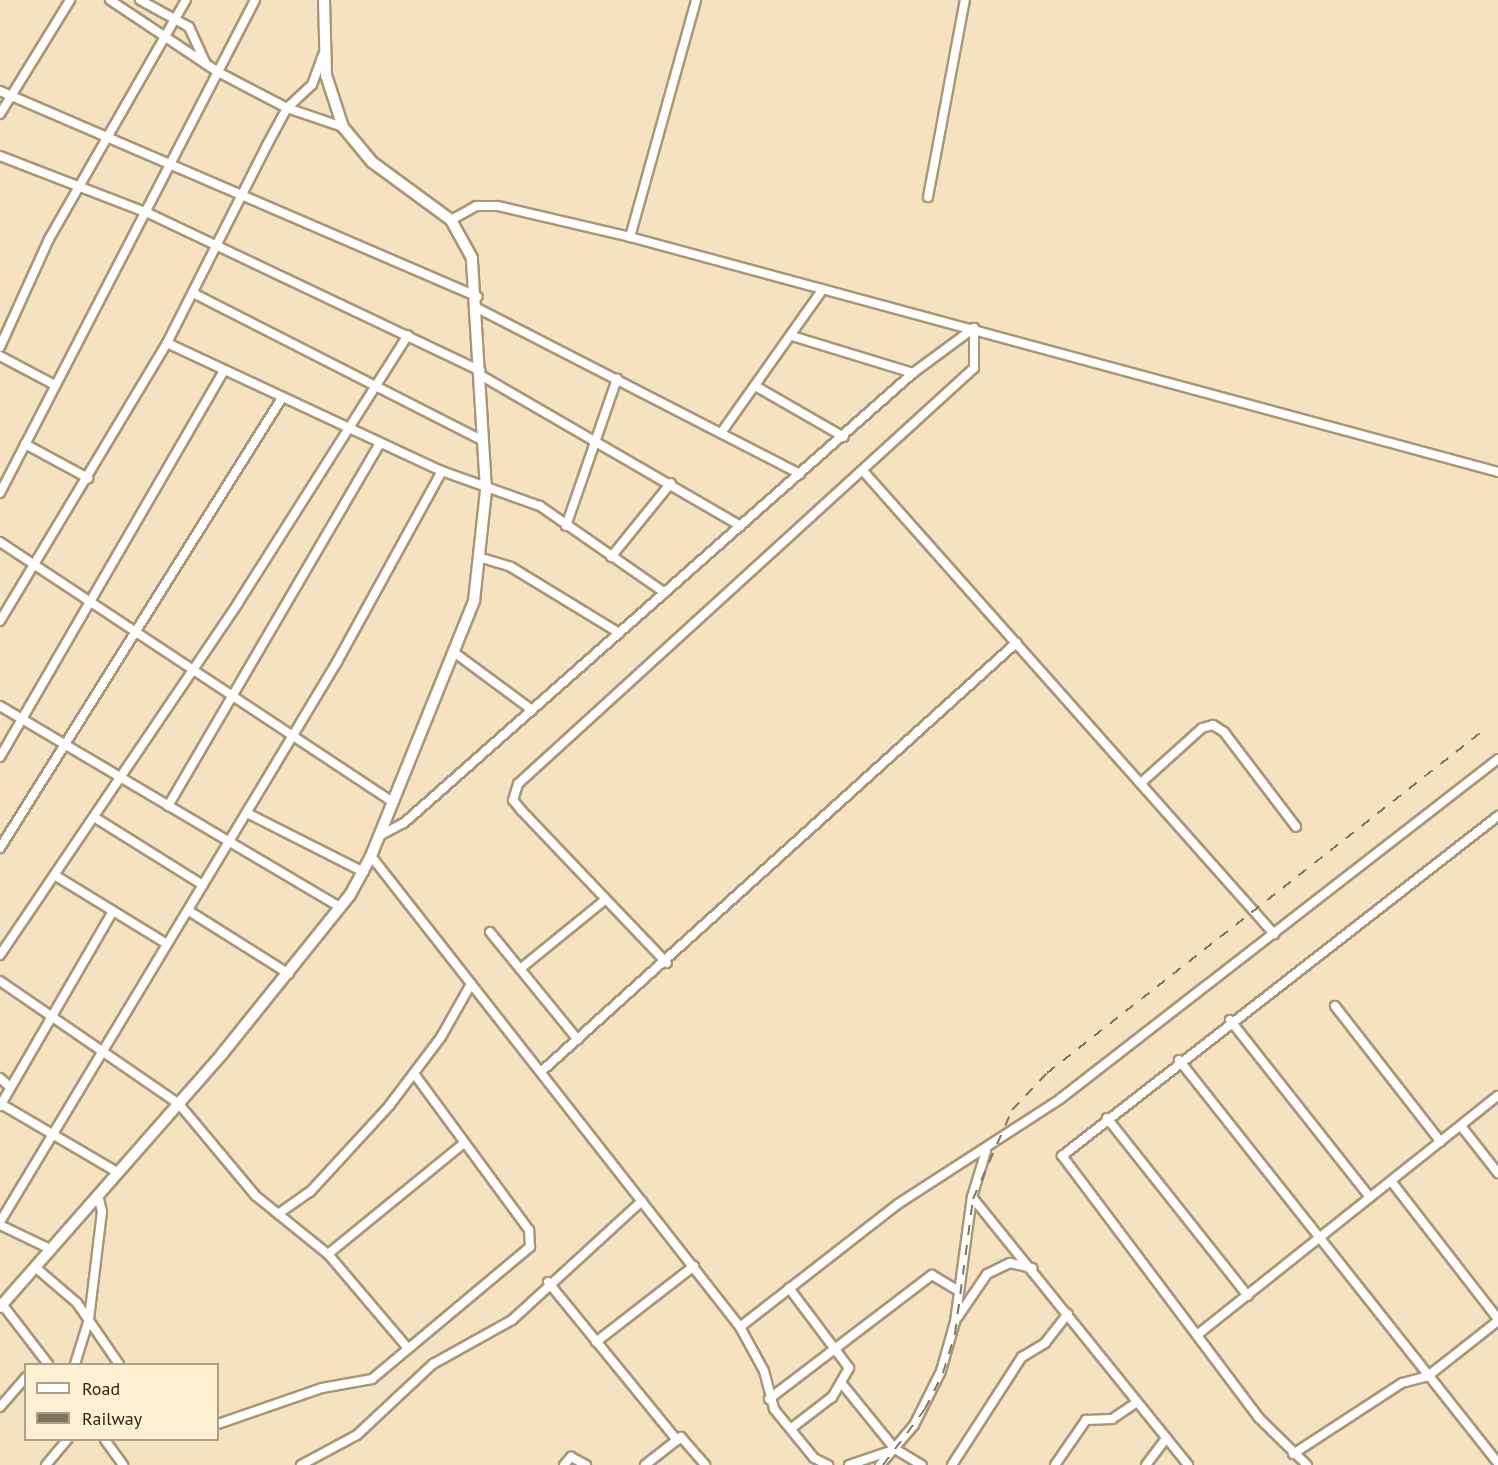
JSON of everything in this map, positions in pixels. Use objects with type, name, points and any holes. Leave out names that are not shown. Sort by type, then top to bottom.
[{"type":"street","points":[[0,114],[70,0]]},
{"type":"street","points":[[110,0],[218,72],[287,108],[343,127]]},
{"type":"street","points":[[140,0],[177,18],[199,43],[206,64]]},
{"type":"street","points":[[0,347],[36,265],[112,136],[186,0]]},
{"type":"street","points":[[0,493],[148,213],[255,0]]},
{"type":"street","points":[[45,1361],[1,1306],[179,1104],[289,974],[341,908],[364,872],[381,835],[455,652],[482,558],[486,490],[479,309],[472,258],[451,220],[372,162],[343,127],[324,54],[324,0]]},
{"type":"street","points":[[630,237],[696,0]]},
{"type":"street","points":[[927,197],[965,0]]},
{"type":"street","points":[[0,621],[167,343],[287,108],[312,85],[324,54]]},
{"type":"street","points":[[0,91],[174,162],[478,297]]},
{"type":"street","points":[[0,156],[148,213],[408,335],[597,439],[741,526]]},
{"type":"street","points":[[451,220],[476,206],[498,206],[630,237],[974,328],[1498,472]]},
{"type":"street","points":[[721,433],[756,387],[823,289]]},
{"type":"street","points":[[193,293],[484,441]]},
{"type":"street","points":[[479,309],[800,474]]},
{"type":"street","points":[[381,835],[404,824],[844,437],[913,373],[974,328]]},
{"type":"street","points":[[667,963],[604,900],[516,805],[518,784],[864,472],[974,368],[978,356],[974,328]]},
{"type":"street","points":[[0,955],[121,779],[408,335]]},
{"type":"street","points":[[792,336],[913,373]]},
{"type":"street","points":[[167,343],[442,471],[486,490],[540,506],[664,593]]},
{"type":"street","points":[[0,356],[55,386]]},
{"type":"street","points":[[0,757],[89,597],[224,370]]},
{"type":"street","points":[[566,526],[617,379]]},
{"type":"street","points":[[756,387],[844,437]]},
{"type":"street","points":[[0,849],[282,398]]},
{"type":"street","points":[[168,806],[380,443]]},
{"type":"street","points":[[25,444],[88,478]]},
{"type":"street","points":[[50,1249],[0,1223],[104,1055],[167,944],[247,813],[442,471]]},
{"type":"street","points":[[864,472],[1274,934]]},
{"type":"street","points":[[611,557],[671,483]]},
{"type":"street","points":[[0,542],[89,597],[393,802]]},
{"type":"street","points":[[482,558],[511,567],[619,633]]},
{"type":"street","points":[[542,1071],[667,963],[1016,643]]},
{"type":"street","points":[[455,652],[532,710]]},
{"type":"street","points":[[0,706],[341,908]]},
{"type":"street","points":[[1141,783],[1202,728],[1213,725],[1224,732],[1296,827]]},
{"type":"street","points":[[740,1327],[898,1204],[986,1151],[1274,934],[1498,759]]},
{"type":"street","points":[[247,813],[364,872]]},
{"type":"street","points":[[1306,1465],[1293,1454],[1197,1335],[1062,1162],[1065,1150],[1230,1020],[1498,816]]},
{"type":"street","points":[[94,817],[203,885]]},
{"type":"street","points":[[371,856],[542,1071],[740,1327],[764,1371],[769,1399],[793,1427],[813,1458],[828,1465]]},
{"type":"street","points":[[56,876],[167,944]]},
{"type":"street","points":[[520,969],[604,900]]},
{"type":"street","points":[[113,911],[9,1086],[1,1105],[57,1133],[117,1172]]},
{"type":"street","points":[[189,911],[289,974]]},
{"type":"street","points":[[490,932],[578,1040]]},
{"type":"street","points":[[0,981],[49,1018],[179,1104],[278,1214],[328,1254],[406,1346]]},
{"type":"street","points":[[278,1214],[310,1192],[415,1075],[471,984]]},
{"type":"street","points":[[1335,1006],[1441,1142]]},
{"type":"street","points":[[1230,1020],[1370,1197]]},
{"type":"street","points":[[1179,1060],[1498,1463]]},
{"type":"street","points":[[219,1424],[322,1388],[362,1384],[406,1346],[522,1256],[533,1238],[415,1075]]},
{"type":"street","points":[[0,1078],[9,1086]]},
{"type":"street","points":[[1197,1335],[1498,1096]]},
{"type":"street","points":[[1107,1118],[1248,1296]]},
{"type":"street","points":[[1461,1126],[1498,1173]]},
{"type":"street","points":[[328,1254],[464,1143]]},
{"type":"street","points":[[955,1322],[957,1290],[972,1197],[986,1151]]},
{"type":"street","points":[[1293,1454],[1402,1383],[1428,1376],[1498,1320],[1391,1181]]},
{"type":"street","points":[[76,1363],[89,1319],[102,1212],[98,1194]]},
{"type":"street","points":[[972,1197],[1032,1268],[1188,1465]]},
{"type":"street","points":[[301,1465],[357,1435],[415,1376],[512,1320],[548,1282],[642,1201]]},
{"type":"street","points":[[880,1465],[895,1449],[929,1397],[955,1322],[987,1274],[1010,1263],[1032,1268]]},
{"type":"street","points":[[596,1342],[694,1266]]},
{"type":"street","points":[[35,1267],[89,1319],[118,1363]]},
{"type":"street","points":[[769,1399],[836,1352],[932,1275],[957,1290]]},
{"type":"street","points":[[548,1282],[677,1440]]},
{"type":"street","points":[[789,1288],[849,1368],[843,1385],[793,1427]]},
{"type":"street","points":[[952,1465],[1022,1357],[1045,1343],[1068,1314]]},
{"type":"street","points":[[0,1407],[24,1379]]},
{"type":"street","points":[[843,1385],[895,1449],[922,1465]]},
{"type":"street","points":[[1055,1465],[1086,1420],[1112,1419],[1137,1402]]},
{"type":"street","points":[[645,1465],[681,1437],[705,1465]]},
{"type":"street","points":[[1146,1465],[1166,1438]]},
{"type":"street","points":[[46,1465],[66,1441]]},
{"type":"street","points":[[106,1441],[123,1465]]},
{"type":"street","points":[[849,1465],[895,1449]]},
{"type":"street","points":[[564,1465],[571,1457],[586,1465]]},
{"type":"railway","points":[[883,1465],[925,1409],[943,1373],[955,1334],[973,1199],[1012,1110],[1047,1073],[1480,733]]}]
